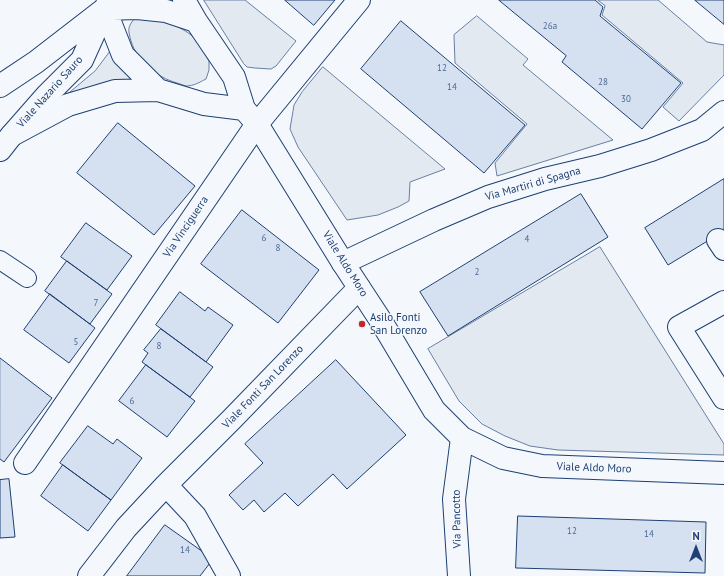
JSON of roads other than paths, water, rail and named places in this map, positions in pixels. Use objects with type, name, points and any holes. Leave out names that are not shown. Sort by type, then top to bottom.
[{"type":"street","name":"Viale Aldo Moro","points":[[184,0],[196,21],[234,77],[250,116],[381,321],[434,410],[462,438],[504,458],[542,466],[724,473]]},
{"type":"street","name":"Via Vinciguerra","points":[[24,463],[250,116],[358,0]]},
{"type":"street","points":[[0,86],[36,62],[107,5],[166,11],[196,21]]},
{"type":"street","points":[[107,5],[123,55],[158,90]]},
{"type":"street","name":"Viale Nazario Sauro","points":[[6,143],[47,95],[82,60],[107,5]]},
{"type":"street","points":[[6,143],[68,105],[115,91],[158,90],[250,116]]},
{"type":"street","name":"Via Martiri di Spagna","points":[[343,263],[434,220],[488,197],[545,179],[600,166],[651,150],[702,130],[724,112]]},
{"type":"street","points":[[0,260],[27,278]]},
{"type":"street","name":"Viale Fonti San Lorenzo","points":[[89,576],[126,528],[166,485],[359,288]]},
{"type":"street","points":[[724,302],[679,326],[724,398]]},
{"type":"street","name":"Via Pancotto","points":[[459,576],[454,498],[462,438]]},
{"type":"street","points":[[166,485],[194,516],[229,576]]},
{"type":"place","name":"Asilo Fonti San Lorenzo","points":[[362,324]]}]
